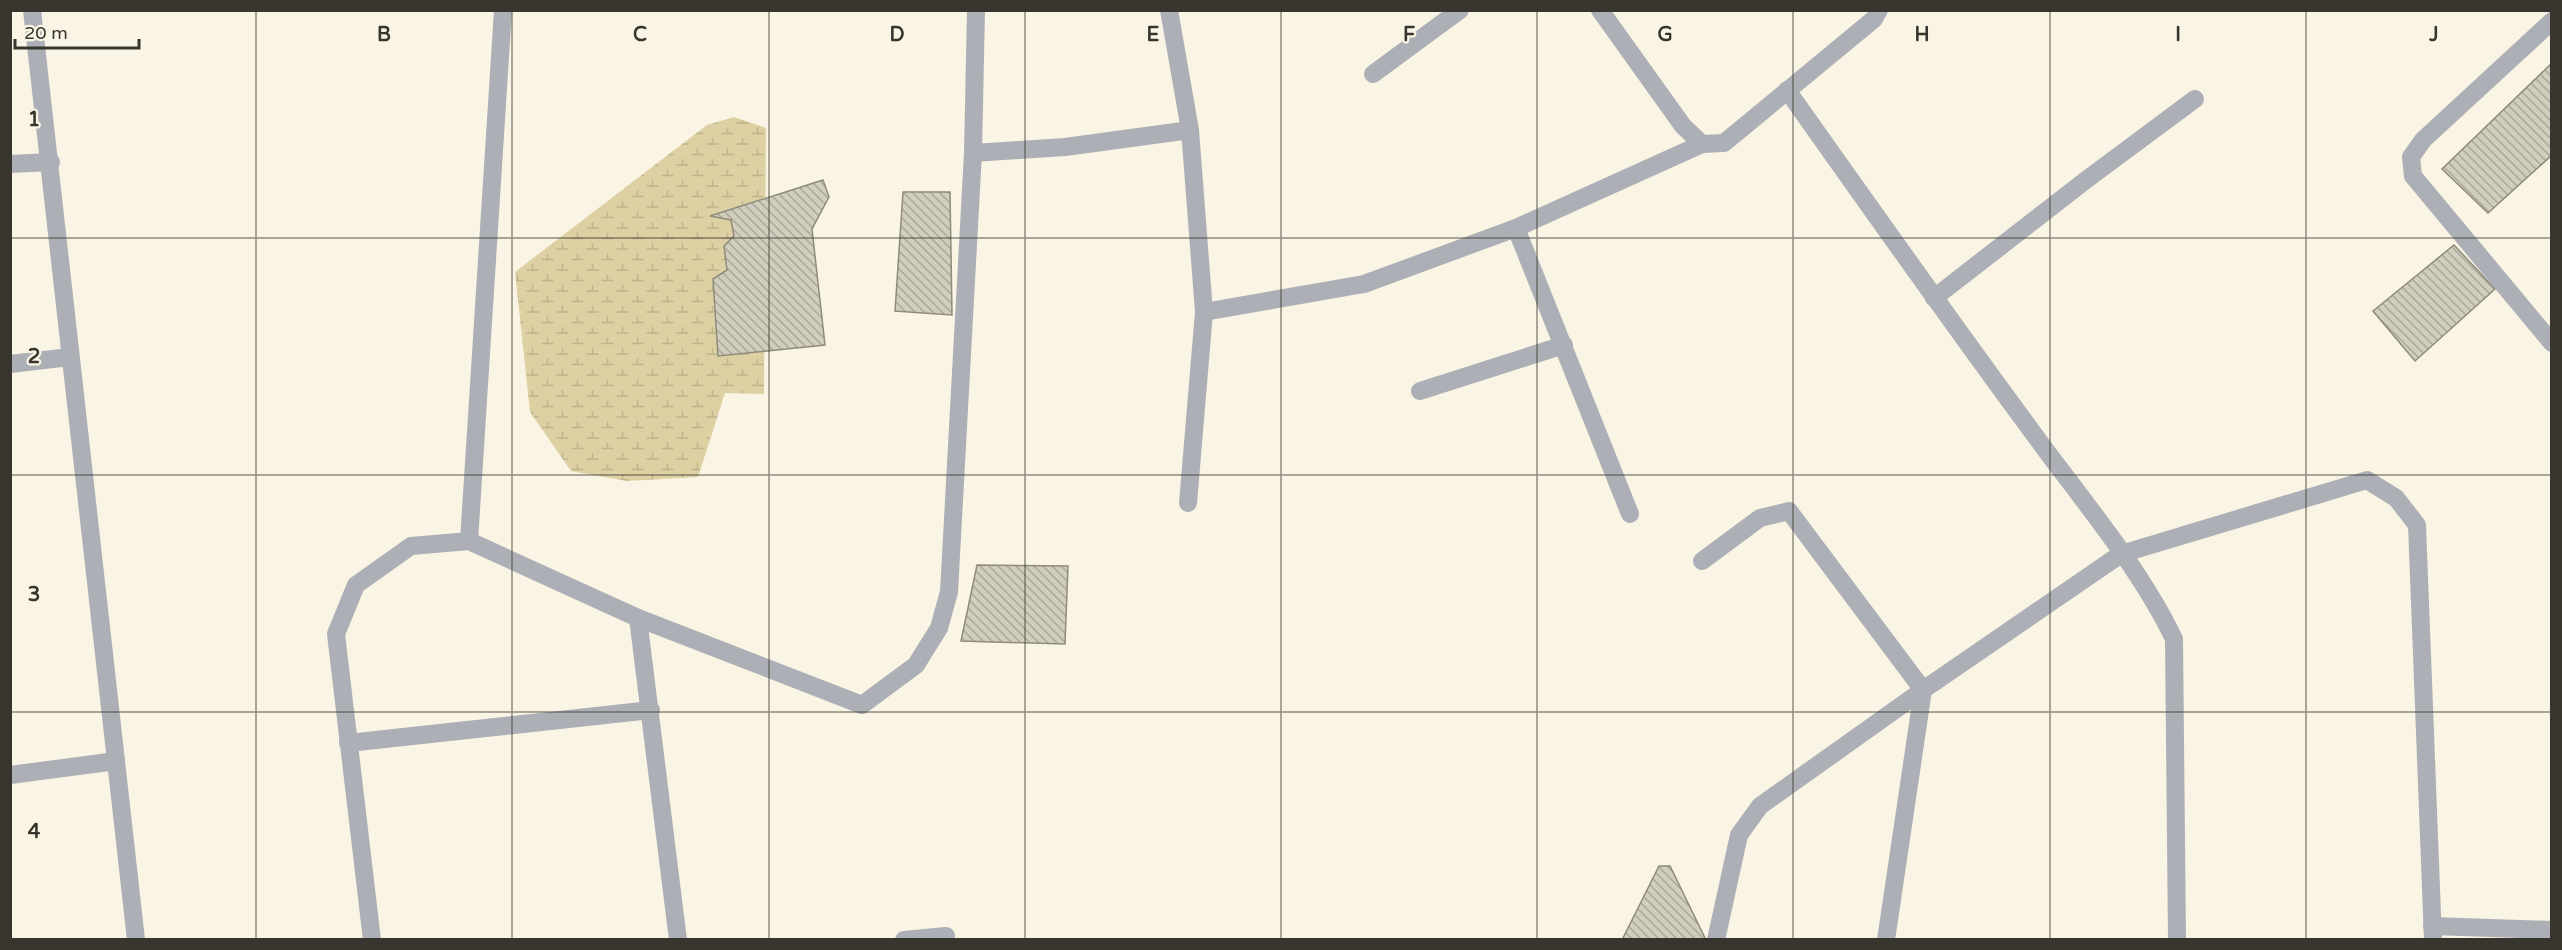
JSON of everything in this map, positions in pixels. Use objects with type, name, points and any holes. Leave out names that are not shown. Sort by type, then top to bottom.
[{"type":"street","points":[[32,10],[51,162],[70,357],[136,939]]},
{"type":"street","points":[[469,542],[502,10]]},
{"type":"street","points":[[372,939],[336,634],[356,585],[411,546],[469,542],[638,618],[862,705],[916,665],[939,628],[949,591],[974,153],[976,10]]},
{"type":"street","points":[[1169,10],[1190,130],[1204,312],[1188,502]]},
{"type":"street","points":[[1373,74],[1460,10]]},
{"type":"street","points":[[1600,10],[1683,126],[1702,144]]},
{"type":"street","points":[[1204,312],[1364,284],[1516,228],[1702,144],[1724,143],[1874,19],[1879,10]]},
{"type":"street","points":[[2552,21],[2423,140],[2411,157],[2413,176],[2552,343]]},
{"type":"street","points":[[1787,90],[2163,615],[2174,639],[2177,939]]},
{"type":"street","points":[[1934,298],[2086,180],[2196,99]]},
{"type":"street","points":[[974,153],[1065,147],[1190,130]]},
{"type":"street","points":[[10,164],[51,162]]},
{"type":"street","points":[[1516,228],[1630,514]]},
{"type":"street","points":[[1420,391],[1564,345]]},
{"type":"street","points":[[10,364],[70,357]]},
{"type":"street","points":[[1716,939],[1739,835],[1760,806],[1923,690],[2121,554],[2367,480],[2396,498],[2418,525],[2432,933],[2552,930]]},
{"type":"street","points":[[1702,561],[1760,518],[1789,511],[1923,690],[1886,939]]},
{"type":"street","points":[[638,618],[678,939]]},
{"type":"street","points":[[348,743],[651,710]]},
{"type":"street","points":[[10,774],[116,761]]},
{"type":"street","points":[[904,939],[946,936]]},
{"type":"green space","points":[[734,117],[766,128],[764,394],[725,393],[698,477],[627,481],[571,471],[530,412],[515,272],[707,125]]},
{"type":"building","points":[[2552,63],[2552,155],[2488,213],[2442,169]]},
{"type":"building","points":[[823,180],[829,197],[812,229],[825,345],[718,356],[713,279],[727,270],[724,246],[734,236],[731,220],[710,216]]},
{"type":"building","points":[[903,192],[950,192],[952,315],[895,311]]},
{"type":"building","points":[[2454,245],[2495,289],[2415,361],[2373,311]]},
{"type":"building","points":[[977,565],[1068,566],[1065,644],[961,641]]},
{"type":"building","points":[[1659,866],[1670,866],[1706,940],[1622,940]]}]
